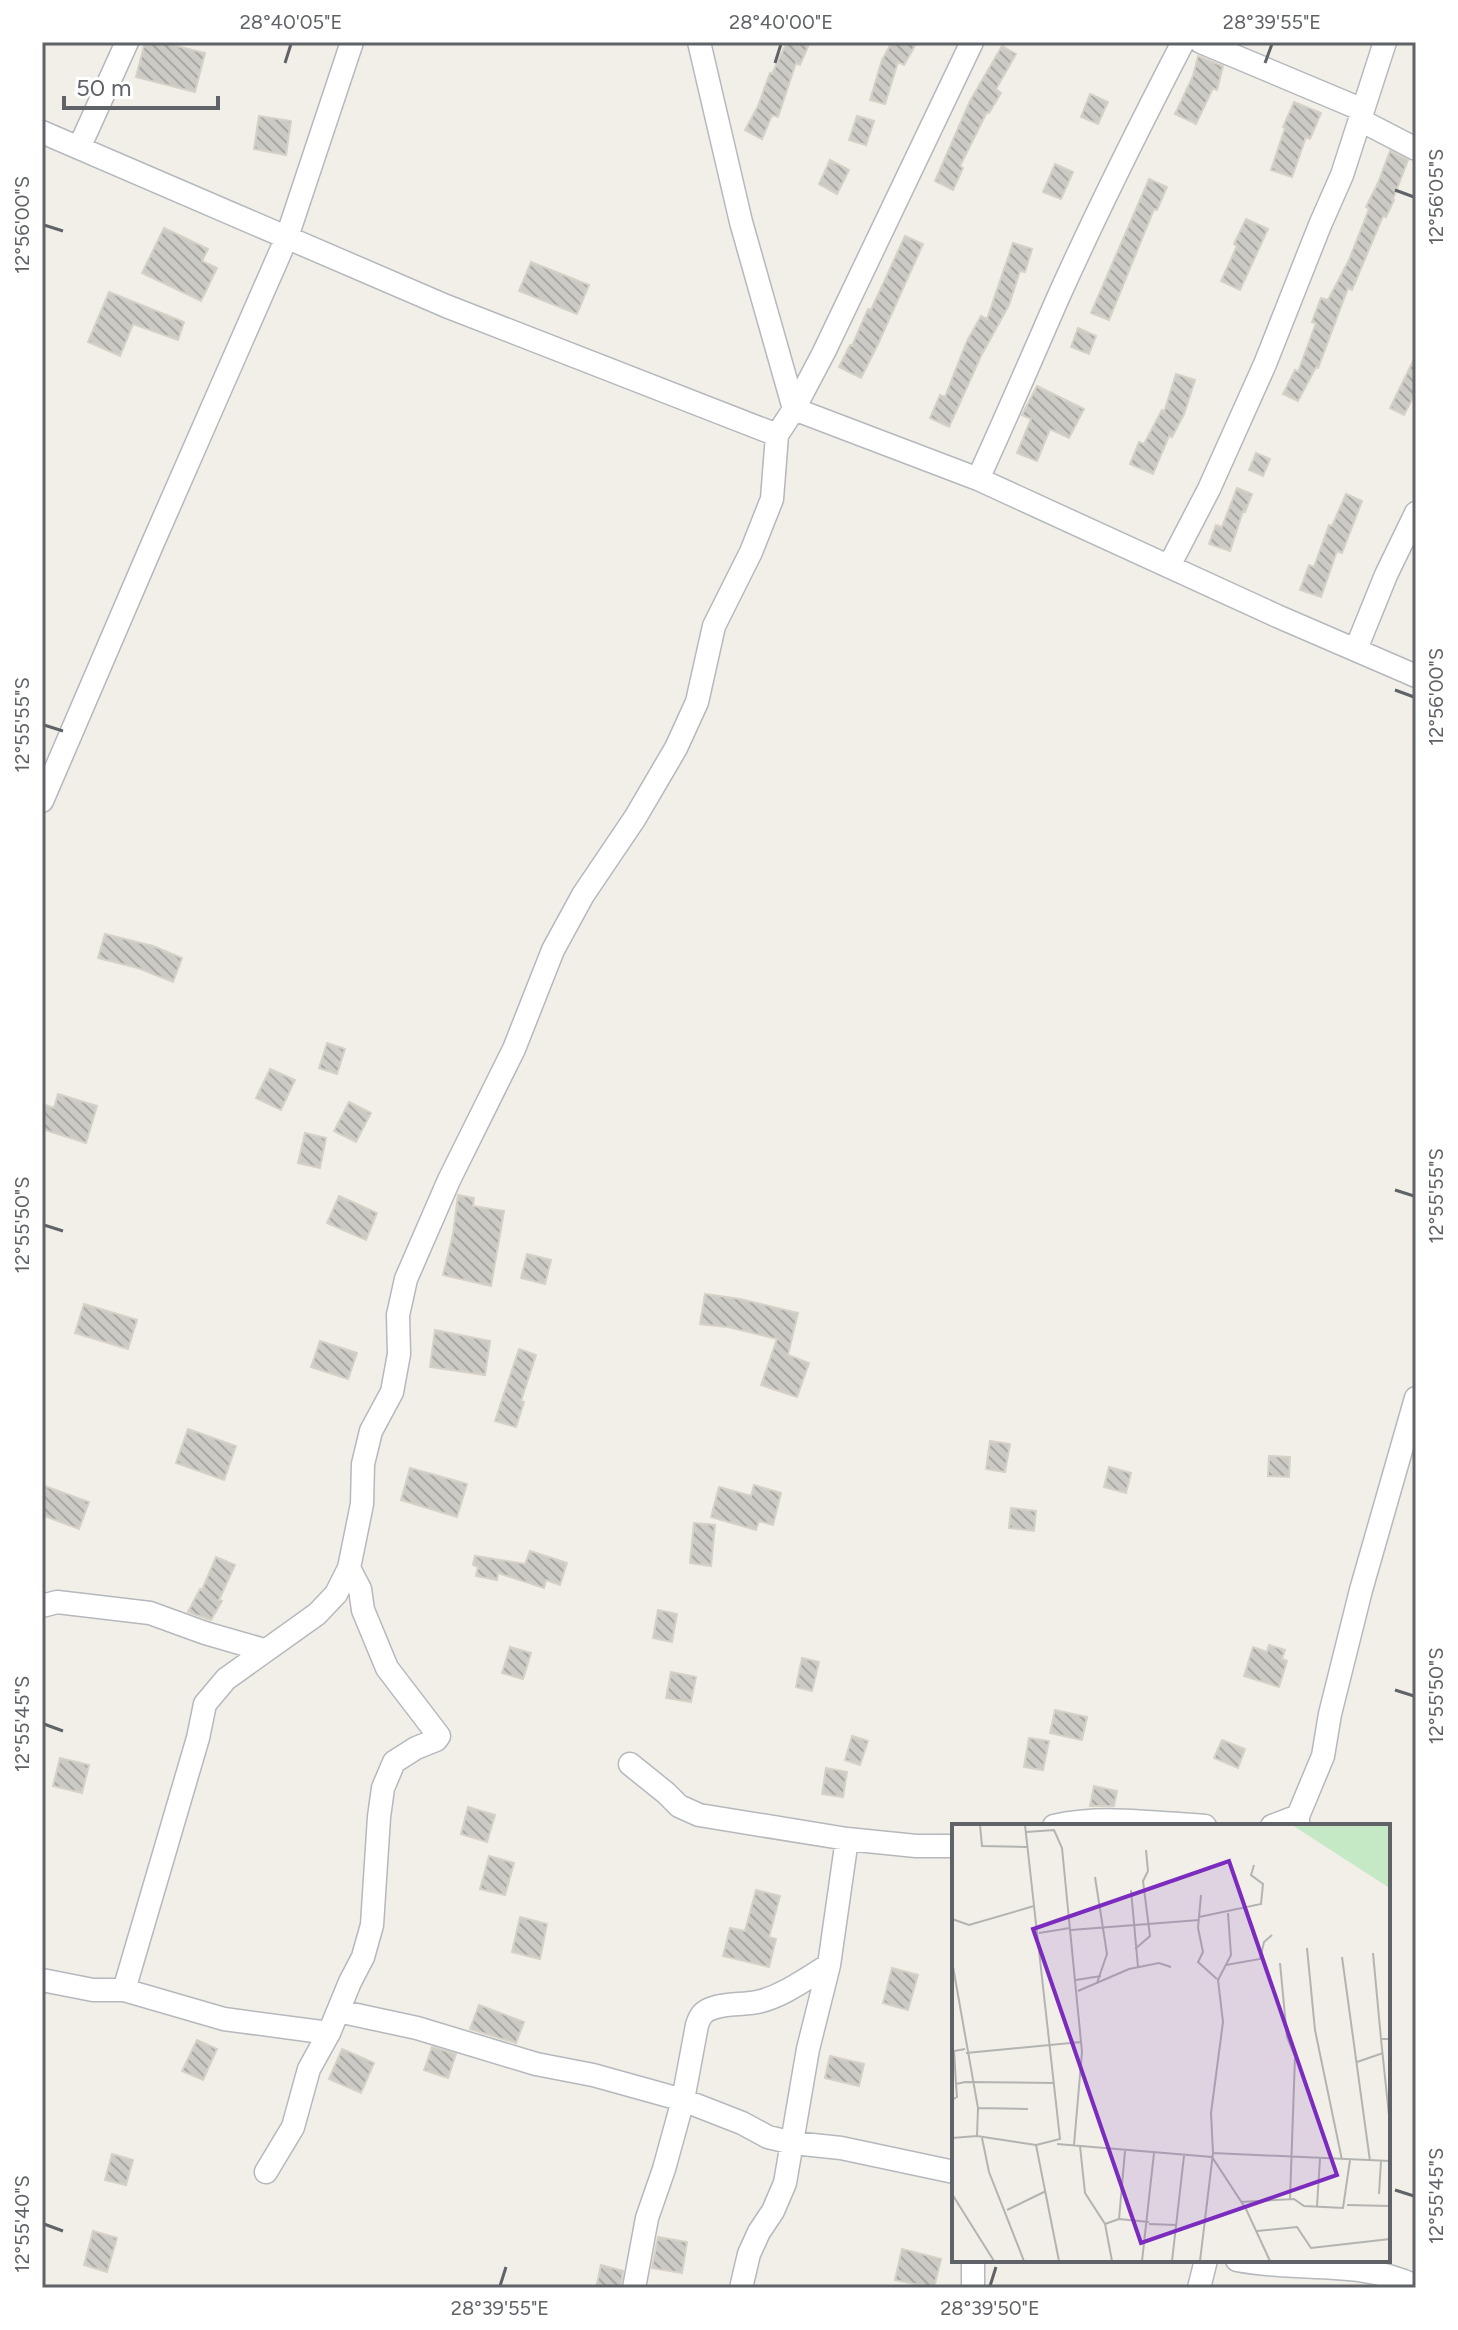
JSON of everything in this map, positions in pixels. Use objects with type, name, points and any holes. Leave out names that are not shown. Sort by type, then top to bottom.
[{"type":"street","points":[[79,148],[127,42]]},
{"type":"street","points":[[42,801],[287,237],[352,42]]},
{"type":"street","points":[[124,1990],[198,1738],[205,1704],[226,1679],[317,1614],[336,1594],[349,1568],[362,1504],[363,1464],[371,1431],[392,1392],[399,1354],[398,1315],[406,1279],[449,1180],[514,1049],[553,950],[583,895],[635,818],[676,748],[697,702],[714,626],[751,552],[772,499],[777,435],[794,409],[865,268],[972,42]]},
{"type":"street","points":[[978,479],[1131,142],[1183,42]]},
{"type":"street","points":[[1201,42],[1362,115],[1416,149]]},
{"type":"street","points":[[1169,566],[1209,489],[1265,364],[1342,175],[1385,42]]},
{"type":"street","points":[[696,43],[741,222],[794,409]]},
{"type":"street","points":[[42,132],[446,306],[777,435]]},
{"type":"street","points":[[794,409],[978,479],[1416,676]]},
{"type":"street","points":[[1356,649],[1386,575],[1416,513]]},
{"type":"street","points":[[1298,1821],[1323,1756],[1330,1714],[1357,1606],[1406,1472],[1416,1398]]},
{"type":"street","points":[[266,2172],[293,2127],[309,2069],[363,1957],[372,1925],[383,1788],[394,1762],[439,1736],[387,1668],[363,1610],[360,1589],[349,1568]]},
{"type":"street","points":[[42,1606],[57,1602],[150,1613],[264,1650]]},
{"type":"street","points":[[630,1764],[679,1806],[699,1815],[847,1839],[952,1846]]},
{"type":"street","points":[[1062,1824],[1102,1821],[1142,1824]]},
{"type":"street","points":[[741,2288],[749,2254],[785,2183],[808,2049],[829,1965],[847,1839]]},
{"type":"street","points":[[634,2288],[647,2218],[683,2100],[701,2014],[711,2008],[759,2002],[829,1965]]},
{"type":"street","points":[[42,1980],[93,1990],[124,1990],[224,2019],[329,2033]]},
{"type":"street","points":[[338,2011],[417,2028],[536,2064],[593,2075],[683,2100],[742,2123],[768,2137],[841,2148],[952,2172]]},
{"type":"street","points":[[973,2262],[973,2288]]},
{"type":"street","points":[[1199,2288],[1206,2262]]},
{"type":"street","points":[[1255,2262],[1300,2267],[1336,2266],[1368,2271],[1416,2286]]},
{"type":"building","points":[[145,42],[160,42],[205,53],[195,92],[136,77]]},
{"type":"building","points":[[787,42],[810,42],[800,65],[796,63],[778,117],[772,115],[762,139],[745,130]]},
{"type":"building","points":[[892,42],[917,42],[904,65],[898,62],[885,104],[870,100],[882,60]]},
{"type":"building","points":[[1002,46],[1016,54],[996,89],[1001,93],[987,112],[960,166],[963,168],[953,190],[935,181],[970,101]]},
{"type":"building","points":[[1198,56],[1223,66],[1217,90],[1213,88],[1196,124],[1175,114],[1193,76]]},
{"type":"building","points":[[1090,94],[1108,102],[1098,124],[1081,117]]},
{"type":"building","points":[[1294,102],[1321,113],[1310,139],[1306,137],[1292,177],[1271,170],[1283,127]]},
{"type":"building","points":[[259,116],[291,121],[286,155],[254,149]]},
{"type":"building","points":[[857,116],[874,121],[866,145],[849,140]]},
{"type":"building","points":[[1390,151],[1408,160],[1394,200],[1386,217],[1383,216],[1352,290],[1348,288],[1318,368],[1298,401],[1283,394],[1295,370],[1298,372],[1316,323],[1312,322],[1321,298],[1328,300],[1349,260],[1369,209],[1366,207]]},
{"type":"building","points":[[830,160],[849,170],[837,194],[819,184]]},
{"type":"building","points":[[1055,164],[1073,172],[1061,199],[1043,192]]},
{"type":"building","points":[[1149,179],[1167,187],[1157,210],[1154,209],[1109,320],[1091,313]]},
{"type":"building","points":[[1246,219],[1268,229],[1240,290],[1221,281]]},
{"type":"building","points":[[164,228],[208,249],[202,261],[217,268],[201,301],[142,273]]},
{"type":"building","points":[[905,236],[923,244],[861,378],[839,367],[868,309],[871,310]]},
{"type":"building","points":[[1013,243],[1032,249],[1025,272],[1020,271],[1009,305],[981,356],[949,427],[930,418],[940,395],[945,397],[967,341],[981,316],[987,319]]},
{"type":"building","points":[[531,262],[589,285],[577,314],[519,291]]},
{"type":"building","points":[[109,292],[184,322],[178,340],[133,324],[120,356],[88,342]]},
{"type":"building","points":[[1078,328],[1096,336],[1089,354],[1071,347]]},
{"type":"building","points":[[1416,355],[1416,392],[1404,415],[1390,408]]},
{"type":"building","points":[[1176,374],[1195,380],[1184,414],[1172,437],[1169,436],[1153,474],[1130,464],[1139,442],[1144,444],[1162,410],[1164,412]]},
{"type":"building","points":[[1037,386],[1084,409],[1069,438],[1050,429],[1037,461],[1017,453],[1031,419],[1022,415]]},
{"type":"building","points":[[1256,453],[1270,459],[1263,476],[1249,470]]},
{"type":"building","points":[[1237,488],[1252,494],[1230,551],[1209,544],[1216,525],[1222,527]]},
{"type":"building","points":[[1346,494],[1362,501],[1342,553],[1337,551],[1321,597],[1300,590],[1309,565],[1314,567],[1329,525],[1332,526]]},
{"type":"building","points":[[105,934],[153,946],[182,958],[173,982],[138,968],[98,958]]},
{"type":"building","points":[[327,1043],[345,1049],[337,1074],[319,1068]]},
{"type":"building","points":[[270,1069],[295,1080],[281,1110],[256,1098]]},
{"type":"building","points":[[58,1094],[97,1106],[86,1143],[42,1129],[42,1104],[54,1108]]},
{"type":"building","points":[[349,1102],[371,1113],[356,1142],[334,1131]]},
{"type":"building","points":[[305,1133],[326,1138],[320,1168],[298,1163]]},
{"type":"building","points":[[458,1195],[474,1198],[473,1206],[504,1211],[491,1286],[443,1275]]},
{"type":"building","points":[[339,1196],[377,1213],[366,1240],[327,1223]]},
{"type":"building","points":[[527,1254],[551,1260],[545,1284],[521,1278]]},
{"type":"building","points":[[705,1294],[798,1313],[788,1355],[809,1363],[797,1397],[761,1385],[777,1339],[728,1327],[700,1324]]},
{"type":"building","points":[[84,1304],[137,1320],[128,1349],[75,1333]]},
{"type":"building","points":[[435,1330],[490,1341],[485,1375],[430,1367]]},
{"type":"building","points":[[320,1341],[357,1353],[348,1379],[311,1367]]},
{"type":"building","points":[[519,1349],[536,1355],[516,1427],[495,1421]]},
{"type":"building","points":[[188,1429],[236,1446],[224,1480],[176,1463]]},
{"type":"building","points":[[990,1441],[1010,1444],[1005,1472],[986,1469]]},
{"type":"building","points":[[1269,1456],[1290,1457],[1289,1477],[1268,1476]]},
{"type":"building","points":[[1109,1467],[1131,1473],[1126,1493],[1104,1487]]},
{"type":"building","points":[[410,1468],[467,1484],[457,1517],[401,1500]]},
{"type":"building","points":[[42,1485],[89,1502],[79,1529],[42,1515]]},
{"type":"building","points":[[754,1485],[781,1493],[773,1525],[759,1521],[756,1530],[711,1517],[719,1487],[751,1496]]},
{"type":"building","points":[[1011,1508],[1036,1511],[1034,1531],[1009,1528]]},
{"type":"building","points":[[694,1523],[715,1525],[711,1566],[690,1563]]},
{"type":"building","points":[[530,1551],[567,1563],[560,1585],[546,1580],[544,1588],[498,1573],[497,1580],[476,1576],[478,1567],[473,1565],[475,1556],[525,1564]]},
{"type":"building","points":[[216,1557],[235,1565],[219,1600],[222,1601],[211,1620],[188,1612],[202,1590]]},
{"type":"building","points":[[658,1610],[677,1614],[672,1642],[653,1638]]},
{"type":"building","points":[[1269,1645],[1285,1650],[1282,1659],[1287,1661],[1279,1687],[1244,1676],[1253,1647],[1267,1652]]},
{"type":"building","points":[[510,1647],[531,1653],[523,1679],[502,1673]]},
{"type":"building","points":[[802,1658],[819,1662],[812,1691],[796,1687]]},
{"type":"building","points":[[671,1672],[696,1677],[691,1702],[666,1698]]},
{"type":"building","points":[[1055,1710],[1087,1717],[1082,1740],[1050,1733]]},
{"type":"building","points":[[852,1736],[868,1741],[860,1765],[845,1760]]},
{"type":"building","points":[[1029,1738],[1049,1741],[1043,1770],[1024,1767]]},
{"type":"building","points":[[1222,1740],[1245,1749],[1238,1768],[1214,1758]]},
{"type":"building","points":[[60,1758],[89,1765],[82,1793],[53,1786]]},
{"type":"building","points":[[826,1768],[847,1772],[843,1797],[822,1794]]},
{"type":"building","points":[[1094,1786],[1117,1791],[1114,1806],[1090,1806]]},
{"type":"building","points":[[468,1807],[495,1815],[487,1842],[461,1834]]},
{"type":"building","points":[[489,1856],[514,1863],[505,1895],[480,1889]]},
{"type":"building","points":[[756,1890],[780,1896],[769,1937],[776,1939],[769,1967],[723,1956],[730,1928],[745,1931]]},
{"type":"building","points":[[520,1917],[547,1924],[540,1959],[512,1952]]},
{"type":"building","points":[[892,1968],[918,1975],[908,2010],[883,2003]]},
{"type":"building","points":[[479,2005],[524,2022],[516,2043],[470,2029]]},
{"type":"building","points":[[197,2040],[217,2049],[203,2080],[182,2071]]},
{"type":"building","points":[[432,2047],[456,2054],[448,2078],[424,2070]]},
{"type":"building","points":[[342,2049],[374,2063],[361,2093],[329,2079]]},
{"type":"building","points":[[830,2056],[864,2064],[859,2086],[825,2078]]},
{"type":"building","points":[[112,2154],[133,2160],[126,2185],[105,2180]]},
{"type":"building","points":[[93,2231],[117,2238],[107,2272],[84,2265]]},
{"type":"building","points":[[658,2237],[687,2242],[682,2273],[652,2268]]},
{"type":"building","points":[[902,2249],[941,2259],[934,2288],[895,2280]]},
{"type":"building","points":[[601,2265],[623,2271],[620,2288],[596,2288]]}]
